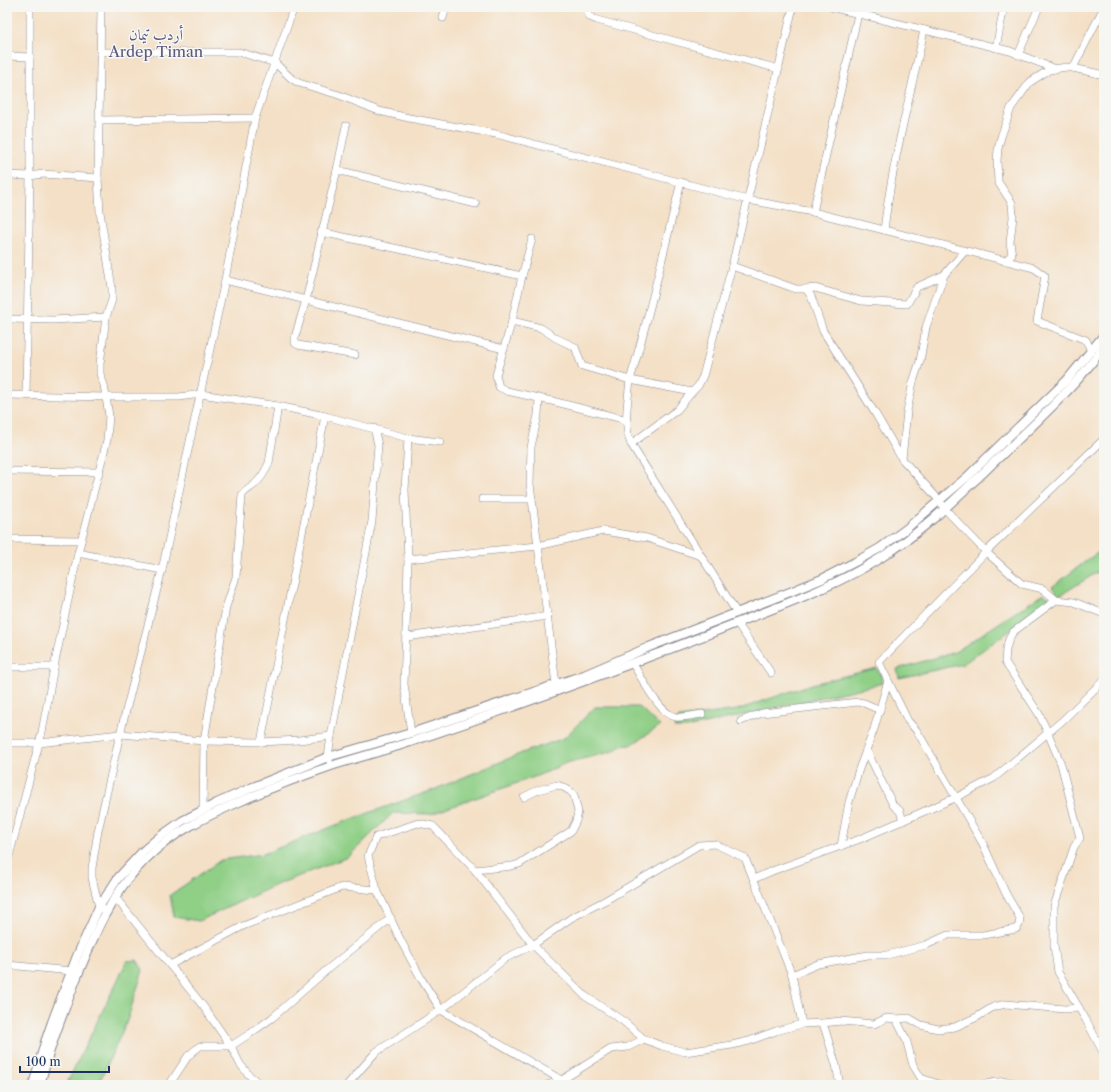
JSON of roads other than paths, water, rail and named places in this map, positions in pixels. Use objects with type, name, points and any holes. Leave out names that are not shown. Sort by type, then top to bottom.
[{"type":"street","points":[[26,395],[27,268],[30,176],[30,7]]},
{"type":"street","points":[[7,864],[39,743],[78,553],[107,440],[109,416],[104,385],[100,374],[100,364],[106,317],[112,300],[112,288],[100,212],[98,178],[101,7]]},
{"type":"street","points":[[103,909],[92,878],[93,857],[120,734],[162,570],[201,394],[225,280],[256,118],[294,7]]},
{"type":"street","points":[[443,18],[446,7]]},
{"type":"street","points":[[588,7],[590,17],[596,20],[779,69]]},
{"type":"street","points":[[631,444],[677,410],[698,386],[703,376],[748,200],[792,7]]},
{"type":"street","points":[[831,7],[1018,54],[1055,69]]},
{"type":"street","points":[[996,48],[1004,7]]},
{"type":"street","points":[[1018,54],[1039,7]]},
{"type":"street","points":[[1074,68],[1104,7]]},
{"type":"street","points":[[813,212],[858,14]]},
{"type":"street","points":[[884,230],[887,202],[924,30]]},
{"type":"street","points":[[101,52],[239,52],[275,63],[292,79],[299,83],[339,95],[379,111],[496,134],[748,200],[813,212],[1034,268],[1045,276],[1037,321],[1086,340],[1092,351]]},
{"type":"street","points":[[7,56],[30,57]]},
{"type":"street","points":[[1004,261],[1012,255],[1010,242],[1013,217],[1012,202],[998,182],[998,149],[1011,108],[1030,82],[1049,70],[1066,67],[1104,76]]},
{"type":"street","points":[[100,120],[256,118]]},
{"type":"street","points":[[346,126],[306,300],[295,337],[295,343],[298,345],[355,355]]},
{"type":"street","points":[[337,170],[476,204]]},
{"type":"street","points":[[7,175],[30,176],[43,174],[98,178]]},
{"type":"street","points":[[681,182],[647,323],[630,380],[626,420],[628,438],[737,613]]},
{"type":"street","points":[[321,232],[522,276]]},
{"type":"street","points":[[532,239],[512,321],[496,375],[499,387],[507,391],[626,420]]},
{"type":"street","points":[[902,459],[907,411],[913,382],[920,361],[926,327],[944,276],[965,251]]},
{"type":"street","points":[[732,266],[796,289],[806,290],[816,288],[862,301],[907,304],[917,287],[944,276]]},
{"type":"street","points":[[225,280],[504,349]]},
{"type":"street","points":[[806,290],[811,296],[822,331],[875,413],[902,459],[939,500],[945,509],[986,552],[1022,584],[1043,589],[1056,600],[1074,602],[1104,614]]},
{"type":"street","points":[[7,319],[54,320],[106,317]]},
{"type":"street","points":[[512,321],[541,328],[556,338],[575,347],[582,366],[630,380],[692,392]]},
{"type":"street","points":[[33,1085],[45,1042],[118,878],[143,851],[182,821],[253,787],[328,757],[411,733],[584,675],[649,647],[822,579],[855,562],[880,548],[906,529],[967,477],[1067,380],[1104,335]]},
{"type":"street","points":[[103,909],[115,897],[126,881],[147,858],[163,844],[186,828],[221,810],[257,794],[331,766],[415,741],[633,664],[803,596],[859,570],[884,556],[909,539],[945,509],[1067,391],[1104,347]]},
{"type":"street","points":[[7,395],[106,398],[179,397],[201,394],[278,406],[374,428],[408,438],[440,442]]},
{"type":"street","points":[[539,399],[538,415],[531,447],[530,484],[556,684]]},
{"type":"street","points":[[203,810],[204,740],[226,607],[236,577],[242,495],[246,489],[254,485],[266,470],[278,406]]},
{"type":"street","points":[[261,742],[325,416]]},
{"type":"street","points":[[331,766],[328,757],[331,736],[372,521],[378,445],[374,428]]},
{"type":"street","points":[[408,438],[405,490],[408,559],[407,637],[404,684],[411,733]]},
{"type":"street","points":[[792,975],[818,964],[868,955],[887,955],[926,945],[948,935],[983,935],[1016,929],[1019,925],[1020,918],[1006,894],[983,844],[917,731],[908,721],[879,662],[986,552],[1104,439]]},
{"type":"street","points":[[7,472],[100,472]]},
{"type":"street","points":[[482,499],[532,499]]},
{"type":"street","points":[[408,559],[538,546],[604,531],[647,538],[701,556]]},
{"type":"street","points":[[7,539],[81,540]]},
{"type":"street","points":[[78,553],[162,570]]},
{"type":"street","points":[[1056,600],[1013,632],[1007,644],[1005,662],[1039,714],[1048,733],[1061,764],[1080,838],[1074,847],[1054,906],[1054,946],[1058,972],[1104,1054]]},
{"type":"street","points":[[407,637],[548,616]]},
{"type":"street","points":[[737,623],[771,672]]},
{"type":"street","points":[[633,664],[648,690],[662,709],[676,717],[702,714]]},
{"type":"street","points":[[7,667],[54,667]]},
{"type":"street","points":[[754,880],[772,871],[841,846],[903,821],[955,798],[994,778],[1062,721],[1104,680]]},
{"type":"street","points":[[841,846],[849,802],[880,710],[888,681]]},
{"type":"street","points":[[741,721],[762,713],[858,702],[880,710]]},
{"type":"street","points":[[7,742],[39,743],[120,734],[204,740],[261,742],[299,740],[331,736]]},
{"type":"street","points":[[866,749],[893,805],[900,812],[903,821]]},
{"type":"street","points":[[475,870],[519,864],[571,831],[576,821],[578,812],[574,795],[570,791],[557,786],[538,790],[524,797]]},
{"type":"street","points":[[570,1085],[440,1010],[415,967],[377,890],[368,856],[376,837],[418,823],[433,826],[475,870],[533,945],[585,996],[623,1021],[644,1039],[662,1046],[685,1052],[749,1041],[776,1031],[802,1024],[841,1021],[874,1024],[887,1018],[909,1018],[921,1025],[938,1029],[955,1027],[977,1017],[992,1007],[1006,1004],[1066,1009],[1079,1008]]},
{"type":"street","points":[[347,1085],[376,1052],[440,1010],[506,958],[533,945],[571,918],[606,900],[699,846],[715,844],[745,858],[792,975],[802,1024]]},
{"type":"street","points":[[170,965],[243,926],[342,886],[377,890]]},
{"type":"street","points":[[115,897],[203,1006],[231,1046],[240,1064],[249,1075],[261,1085]]},
{"type":"street","points":[[169,1085],[188,1056],[200,1046],[231,1046],[272,1018],[391,918]]},
{"type":"street","points":[[7,965],[75,972]]},
{"type":"street","points":[[40,1085],[75,972]]},
{"type":"street","points":[[896,1019],[906,1039],[913,1065],[921,1078],[941,1085]]},
{"type":"street","points":[[823,1023],[836,1065],[840,1085]]},
{"type":"street","points":[[547,1085],[562,1080],[611,1049],[628,1047],[644,1039]]},
{"type":"street","points":[[980,1085],[998,1081],[1010,1081],[1022,1085]]},
{"type":"district","name":"أردب تيمان Ardep Timan","points":[[156,42]]}]
